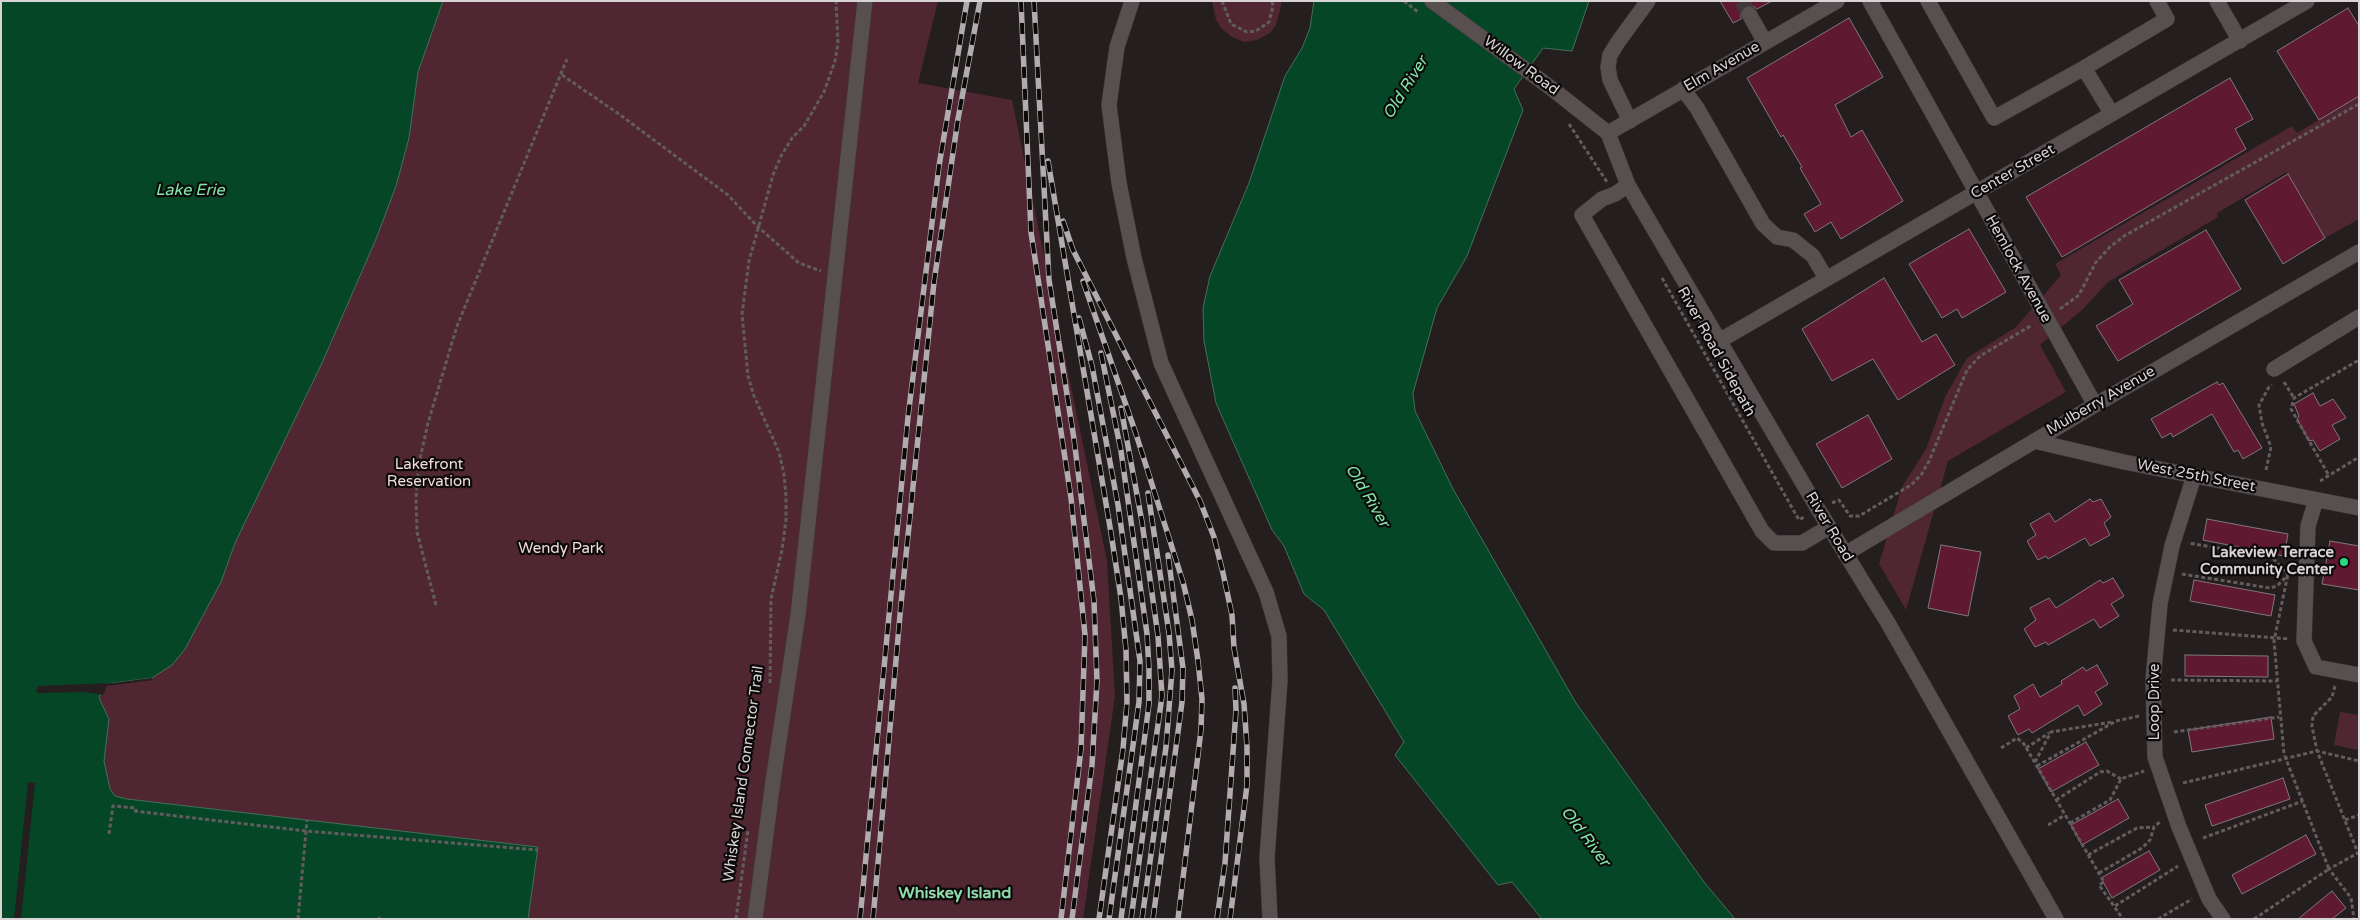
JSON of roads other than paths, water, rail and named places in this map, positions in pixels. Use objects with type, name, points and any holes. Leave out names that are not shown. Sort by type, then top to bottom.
[{"type":"street","points":[[755,919],[772,781],[798,615],[865,1]]},
{"type":"street","points":[[1132,1],[1117,47],[1109,105],[1117,174],[1134,258],[1162,363],[1266,592],[1279,636],[1280,680],[1266,858],[1270,919]]},
{"type":"street","name":"Willow Road","points":[[1432,1],[1551,88],[1608,133]]},
{"type":"street","points":[[1630,121],[1610,80],[1608,67],[1610,55],[1648,1]]},
{"type":"street","name":"Elm Avenue","points":[[1608,133],[1836,1]]},
{"type":"street","name":"Hemlock Avenue","points":[[1870,1],[2095,405]]},
{"type":"street","points":[[1928,1],[1994,118],[2167,19],[2157,1]]},
{"type":"street","points":[[2217,1],[2240,41]]},
{"type":"street","name":"Center Street","points":[[1719,341],[2307,1]]},
{"type":"street","points":[[1749,14],[1765,42]]},
{"type":"street","points":[[2084,68],[2112,114]]},
{"type":"street","points":[[1683,89],[1697,108],[1763,224],[1777,237],[1793,240],[1814,256],[1826,278]]},
{"type":"street","name":"River Road","points":[[1608,133],[1628,185],[1845,554],[1888,623],[2056,919]]},
{"type":"street","points":[[1628,185],[1615,194],[1602,199],[1582,214],[1762,531],[1774,543],[1802,544],[1829,527]]},
{"type":"street","name":"Mulberry Avenue","points":[[1845,554],[2095,405],[2359,252]]},
{"type":"street","points":[[2274,369],[2359,317]]},
{"type":"street","name":"West 25th Street","points":[[2034,441],[2194,476],[2359,508]]},
{"type":"street","name":"Loop Drive","points":[[2194,476],[2172,546],[2160,604],[2153,680],[2155,757],[2183,836],[2210,900],[2223,919]]},
{"type":"street","points":[[2316,500],[2308,526],[2304,641],[2316,667],[2359,675]]},
{"type":"water","name":"Lake Erie","points":[[1,1],[443,1],[418,72],[409,138],[396,186],[376,239],[322,363],[235,543],[221,582],[185,649],[172,665],[152,678],[105,684],[99,698],[109,719],[104,761],[110,789],[115,796],[127,799],[538,847],[528,919],[1,919]]},
{"type":"water","name":"Old River","points":[[1314,1],[1589,1],[1572,51],[1543,48],[1514,89],[1523,110],[1467,256],[1437,308],[1413,393],[1415,411],[1453,489],[1576,703],[1704,882],[1735,919],[1542,919],[1512,882],[1498,885],[1395,755],[1404,742],[1324,610],[1304,594],[1284,546],[1272,530],[1216,403],[1204,341],[1203,308],[1210,276],[1249,183],[1285,76],[1302,48],[1310,28]]},
{"type":"tunnel","points":[[1742,1],[1749,14]]},
{"type":"railway","points":[[860,919],[908,417],[939,166],[967,1]]},
{"type":"railway","points":[[873,919],[901,604],[934,282],[958,119],[980,1]]},
{"type":"railway","points":[[1021,1],[1031,232],[1071,498],[1085,635],[1081,749],[1061,919]]},
{"type":"railway","points":[[1034,1],[1049,280],[1074,439],[1094,601],[1097,681],[1092,765],[1072,919]]},
{"type":"railway","points":[[1048,161],[1111,533],[1121,598],[1126,650],[1127,702],[1123,749],[1099,919]]},
{"type":"railway","points":[[1063,221],[1073,250],[1200,501],[1214,537],[1223,573],[1232,615],[1234,648],[1244,704],[1247,747],[1247,785],[1230,919]]},
{"type":"railway","points":[[1083,281],[1136,434],[1183,582],[1192,620],[1202,699],[1201,730],[1178,919]]},
{"type":"railway","points":[[1079,318],[1092,366],[1118,505],[1140,661],[1139,702],[1109,919]]},
{"type":"railway","points":[[1101,353],[1121,451],[1147,634],[1149,669],[1149,704],[1121,919]]},
{"type":"railway","points":[[1121,408],[1142,522],[1158,636],[1162,696],[1131,919]]},
{"type":"railway","points":[[1142,919],[1166,747],[1172,670],[1169,633],[1148,493]]},
{"type":"railway","points":[[1153,919],[1182,702],[1183,668],[1168,555]]},
{"type":"railway","points":[[1217,919],[1225,863],[1236,710],[1235,688]]},
{"type":"place","name":"Lakeview Terrace Community Center","points":[[2344,562]]},
{"type":"district","name":"Whiskey Island","points":[[955,894]]},
{"type":"park label","name":"Lakefront Reservation","points":[[429,474]]},
{"type":"park label","name":"Wendy Park","points":[[561,549]]}]
